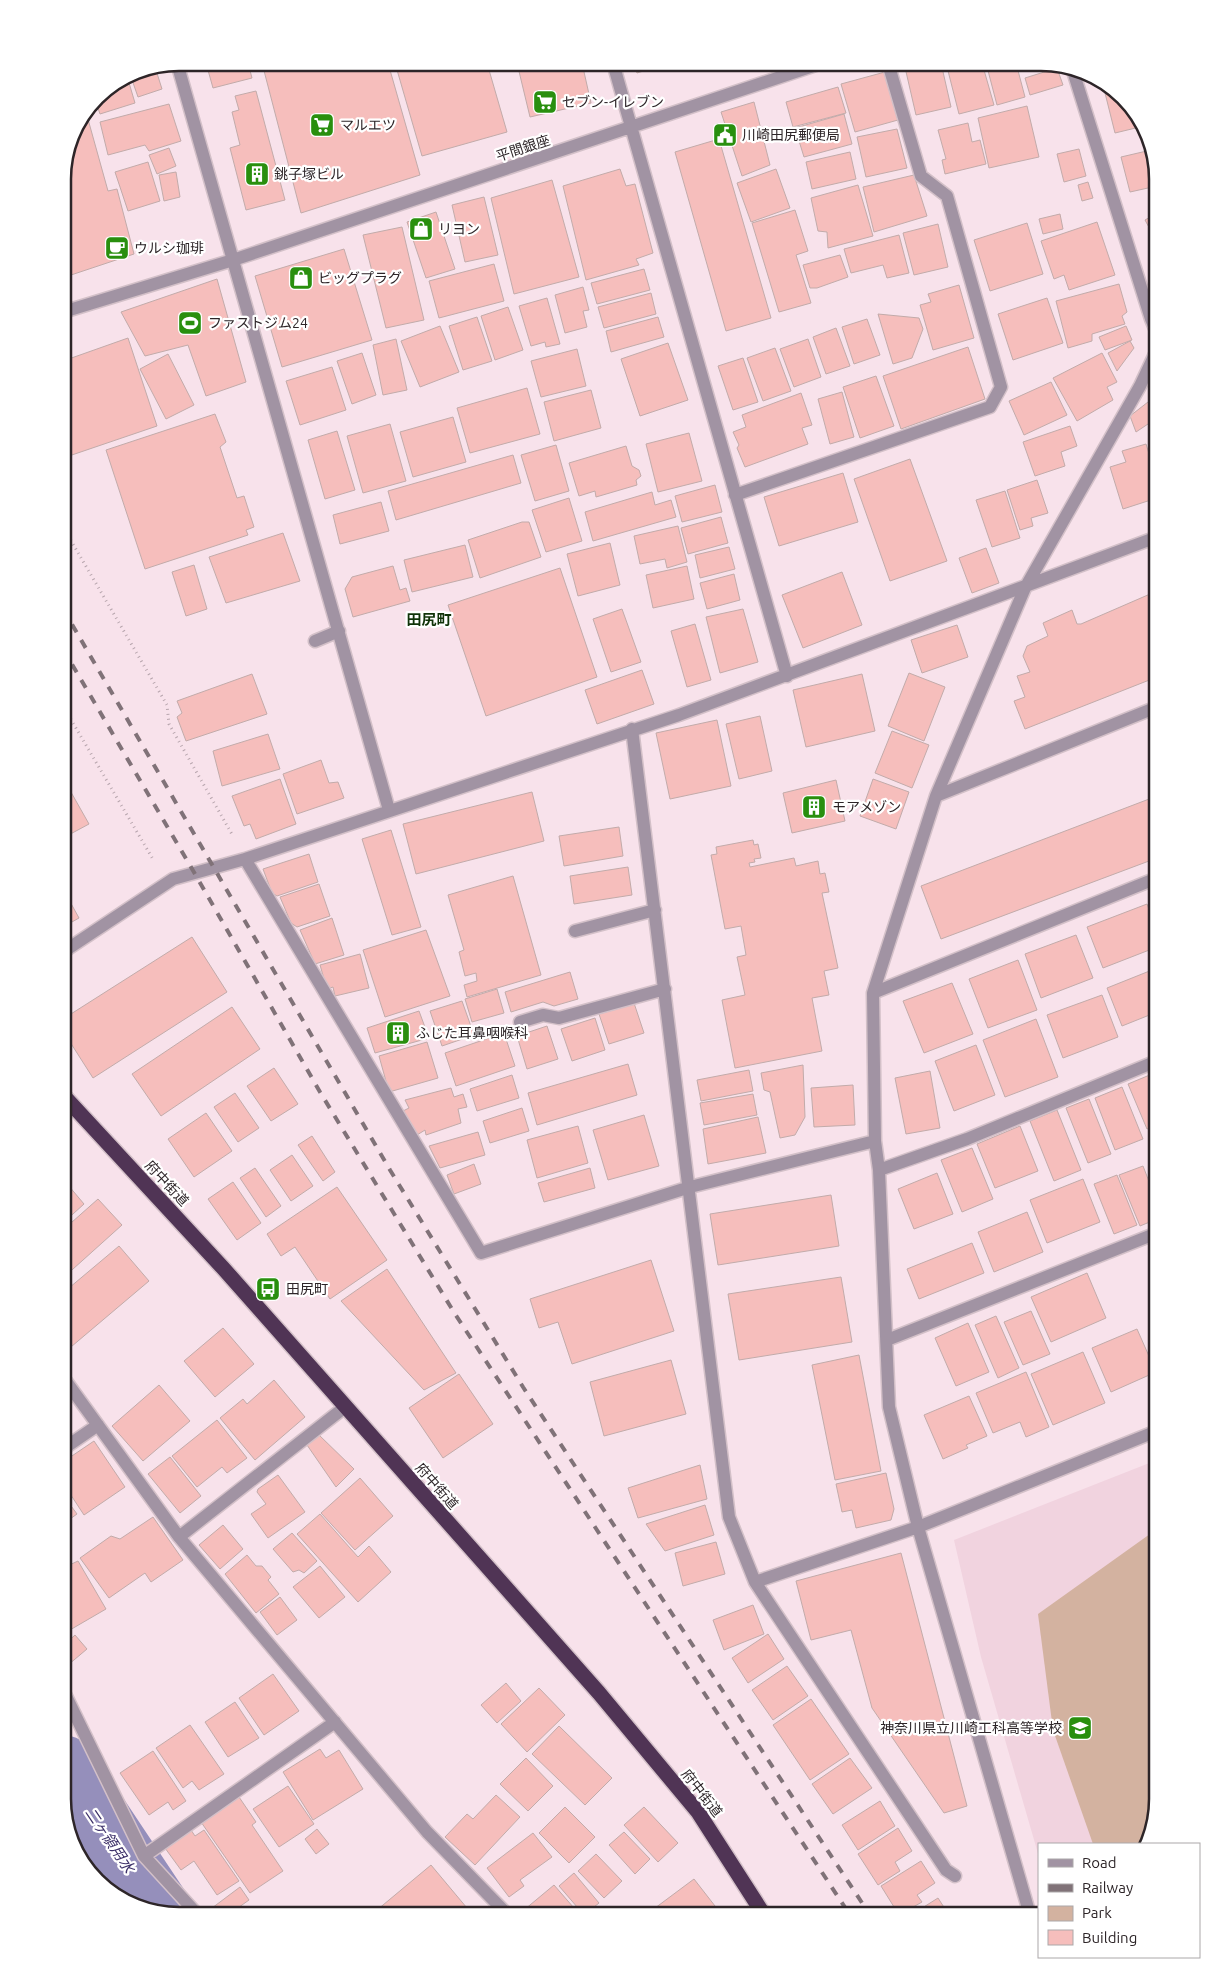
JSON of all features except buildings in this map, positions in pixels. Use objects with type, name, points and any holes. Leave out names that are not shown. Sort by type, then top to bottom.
[{"type":"highway","name":"府中街道","points":[[71,1104],[223,1268],[599,1694],[698,1812],[759,1907]]},
{"type":"street","points":[[179,71],[389,810]]},
{"type":"street","points":[[615,71],[787,676]]},
{"type":"street","name":"平間銀座","points":[[71,310],[233,260],[798,71]]},
{"type":"street","points":[[735,495],[990,407],[1001,386],[947,196],[921,176],[890,71]]},
{"type":"street","points":[[1075,77],[1149,314]]},
{"type":"street","points":[[1027,1907],[918,1527],[889,1407],[879,1170],[875,1141],[872,993],[936,796],[1025,588],[1149,368]]},
{"type":"street","points":[[71,947],[167,883],[245,859],[787,676],[1149,540]]},
{"type":"street","points":[[315,640],[339,631]]},
{"type":"street","points":[[936,796],[1149,710]]},
{"type":"street","points":[[632,729],[690,1186],[729,1517],[755,1582],[946,1870],[955,1876]]},
{"type":"street","points":[[245,859],[481,1253],[690,1186],[875,1141]]},
{"type":"street","points":[[872,993],[1149,882]]},
{"type":"street","points":[[575,931],[655,910]]},
{"type":"street","points":[[520,1022],[543,1015],[560,1018],[665,989]]},
{"type":"street","points":[[879,1170],[967,1139],[1149,1065]]},
{"type":"street","points":[[887,1340],[1149,1237]]},
{"type":"street","points":[[71,1389],[179,1537],[427,1832],[500,1907]]},
{"type":"street","points":[[179,1537],[345,1407]]},
{"type":"street","points":[[71,1443],[98,1425]]},
{"type":"street","points":[[755,1582],[918,1527],[1149,1436]]},
{"type":"street","points":[[71,1708],[144,1856],[191,1907]]},
{"type":"street","points":[[144,1856],[335,1722]]},
{"type":"path","points":[[71,541],[167,705],[170,724],[245,859]]},
{"type":"path","points":[[71,720],[167,883]]},
{"type":"shaded area","name":"神奈川県立川崎工科高等学校","points":[[1149,1463],[1149,1799],[1147,1820],[1140,1843],[1038,1843],[1038,1854],[981,1657],[954,1540]]},
{"type":"green space","points":[[1149,1535],[1149,1799],[1147,1820],[1140,1843],[1093,1843],[1053,1730],[1038,1614]]},
{"type":"waterway","name":"二ヶ領用水","points":[[71,1781],[153,1903]]},
{"type":"railway","points":[[71,623],[390,1170],[523,1387],[865,1907]]},
{"type":"railway","points":[[71,663],[320,1092],[455,1314],[845,1907]]},
{"type":"place","name":"セブン-イレブン","points":[[545,102]]},
{"type":"place","name":"マルエツ","points":[[322,125]]},
{"type":"place","name":"川崎田尻郵便局","points":[[725,135]]},
{"type":"place","name":"銚子塚ビル","points":[[257,174]]},
{"type":"place","name":"リヨン","points":[[421,229]]},
{"type":"place","name":"ウルシ珈琲","points":[[117,248]]},
{"type":"place","name":"ビッグプラグ","points":[[301,278]]},
{"type":"place","name":"ファストジム24","points":[[190,323]]},
{"type":"place","name":"モアメゾン","points":[[814,807]]},
{"type":"place","name":"ふじた耳鼻咽喉科","points":[[398,1033]]},
{"type":"place","name":"田尻町","points":[[268,1289]]},
{"type":"place","name":"神奈川県立川崎工科高等学校","points":[[1080,1728]]},
{"type":"district","name":"田尻町","points":[[429,619]]}]
